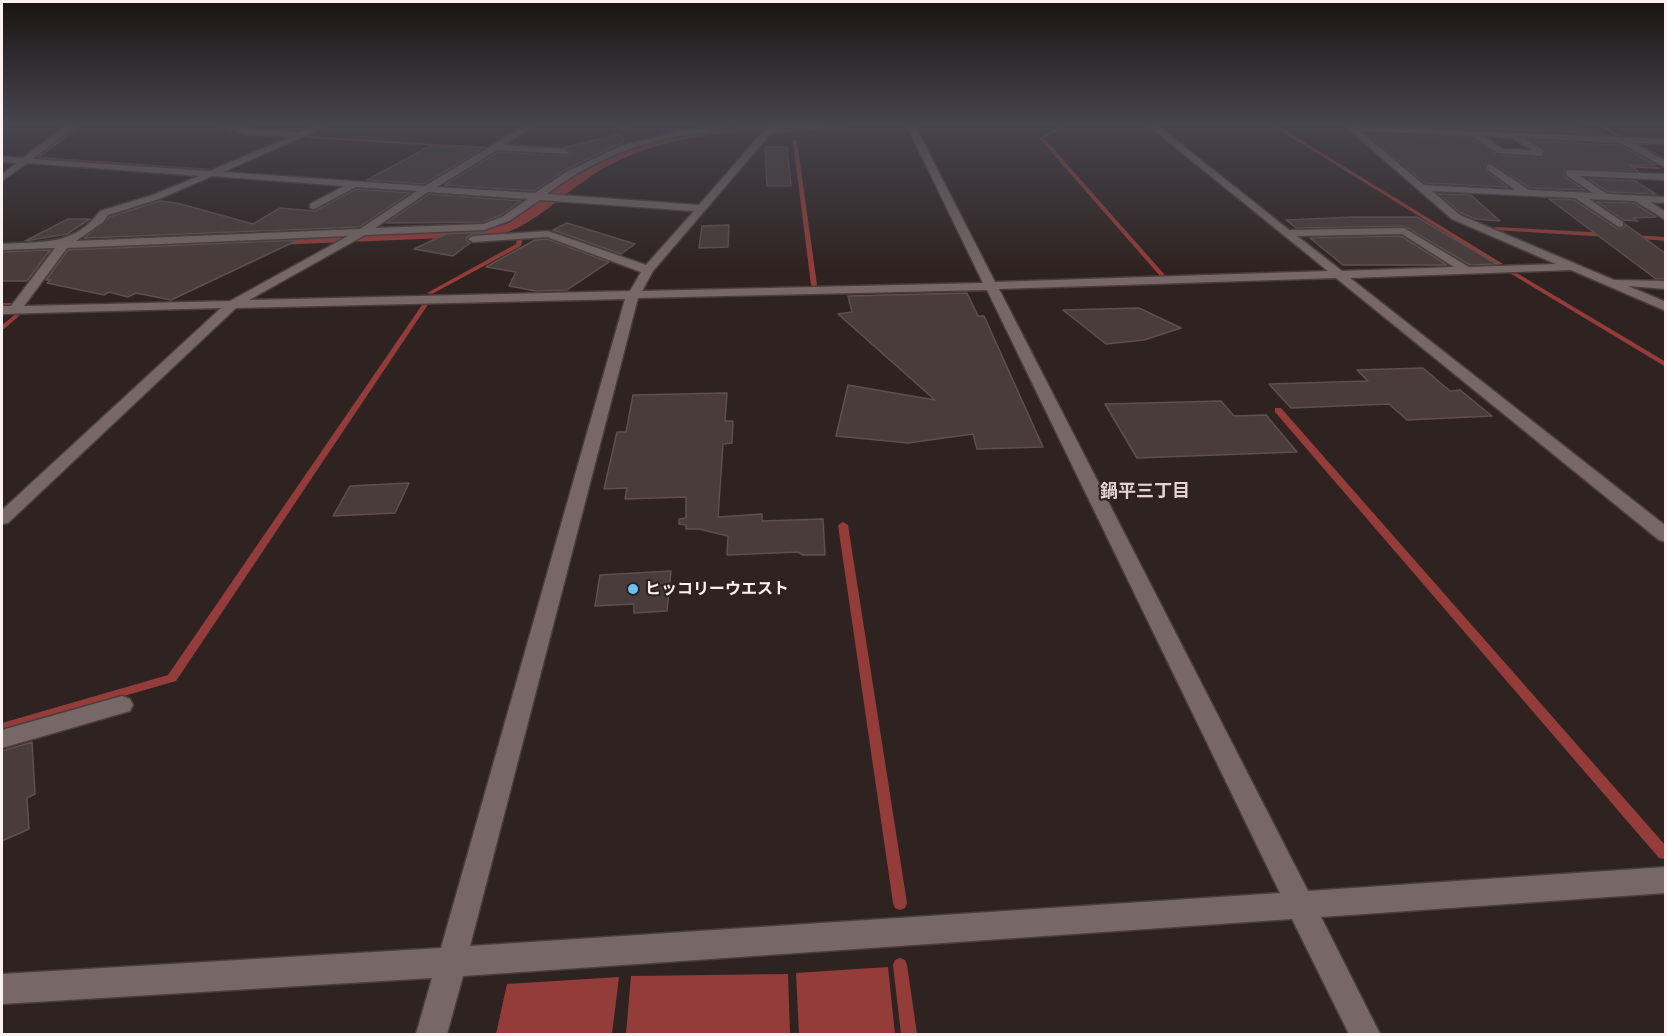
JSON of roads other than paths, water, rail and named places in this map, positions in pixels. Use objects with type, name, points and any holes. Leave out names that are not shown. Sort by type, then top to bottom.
[{"type":"street","points":[[8,309],[59,250],[99,220],[104,213],[156,197],[210,174]]},
{"type":"street","points":[[216,174],[701,208]]},
{"type":"street","points":[[2,519],[233,304],[360,234],[450,174]]},
{"type":"street","points":[[2,258],[59,250],[494,226],[570,174]]},
{"type":"street","points":[[432,1035],[629,303],[648,270],[731,174]]},
{"type":"street","points":[[935,174],[1365,1035]]},
{"type":"street","points":[[1214,174],[1665,536]]},
{"type":"street","points":[[1407,174],[1456,217],[1665,308]]},
{"type":"street","points":[[1500,174],[1526,193]]},
{"type":"street","points":[[1571,174],[1605,197]]},
{"type":"street","points":[[1601,174],[1665,177]]},
{"type":"street","points":[[314,206],[354,184]]},
{"type":"street","points":[[1423,188],[1665,200]]},
{"type":"street","points":[[1578,196],[1619,224]]},
{"type":"street","points":[[1636,198],[1665,217]]},
{"type":"street","points":[[618,212],[634,203]]},
{"type":"street","points":[[1287,233],[1404,231],[1466,270]]},
{"type":"street","points":[[2,247],[59,250],[342,244],[548,234],[648,270]]},
{"type":"street","points":[[8,309],[992,286],[1571,267]]},
{"type":"street","points":[[1604,281],[1665,285]]},
{"type":"street","points":[[2,739],[122,705]]},
{"type":"street","points":[[2,989],[452,962],[1665,880]]},
{"type":"waterway","points":[[799,174],[814,285]]},
{"type":"waterway","points":[[1073,174],[1162,275]]},
{"type":"waterway","points":[[1354,174],[1500,264]]},
{"type":"waterway","points":[[1496,229],[1609,235]]},
{"type":"waterway","points":[[1632,237],[1666,239]]},
{"type":"waterway","points":[[430,293],[519,245],[520,238]]},
{"type":"waterway","points":[[1510,271],[1666,365]]},
{"type":"waterway","points":[[2,727],[172,678],[426,303]]},
{"type":"waterway","points":[[2,305],[11,305]]},
{"type":"waterway","points":[[2,328],[17,315]]},
{"type":"waterway","points":[[1278,410],[1664,854]]},
{"type":"waterway","points":[[843,525],[900,903]]},
{"type":"waterway","points":[[900,965],[909,1034]]},
{"type":"place","name":"ヒッコリーウエスト","points":[[633,589]]},
{"type":"district","name":"鍋平三丁目","points":[[1145,491]]}]
